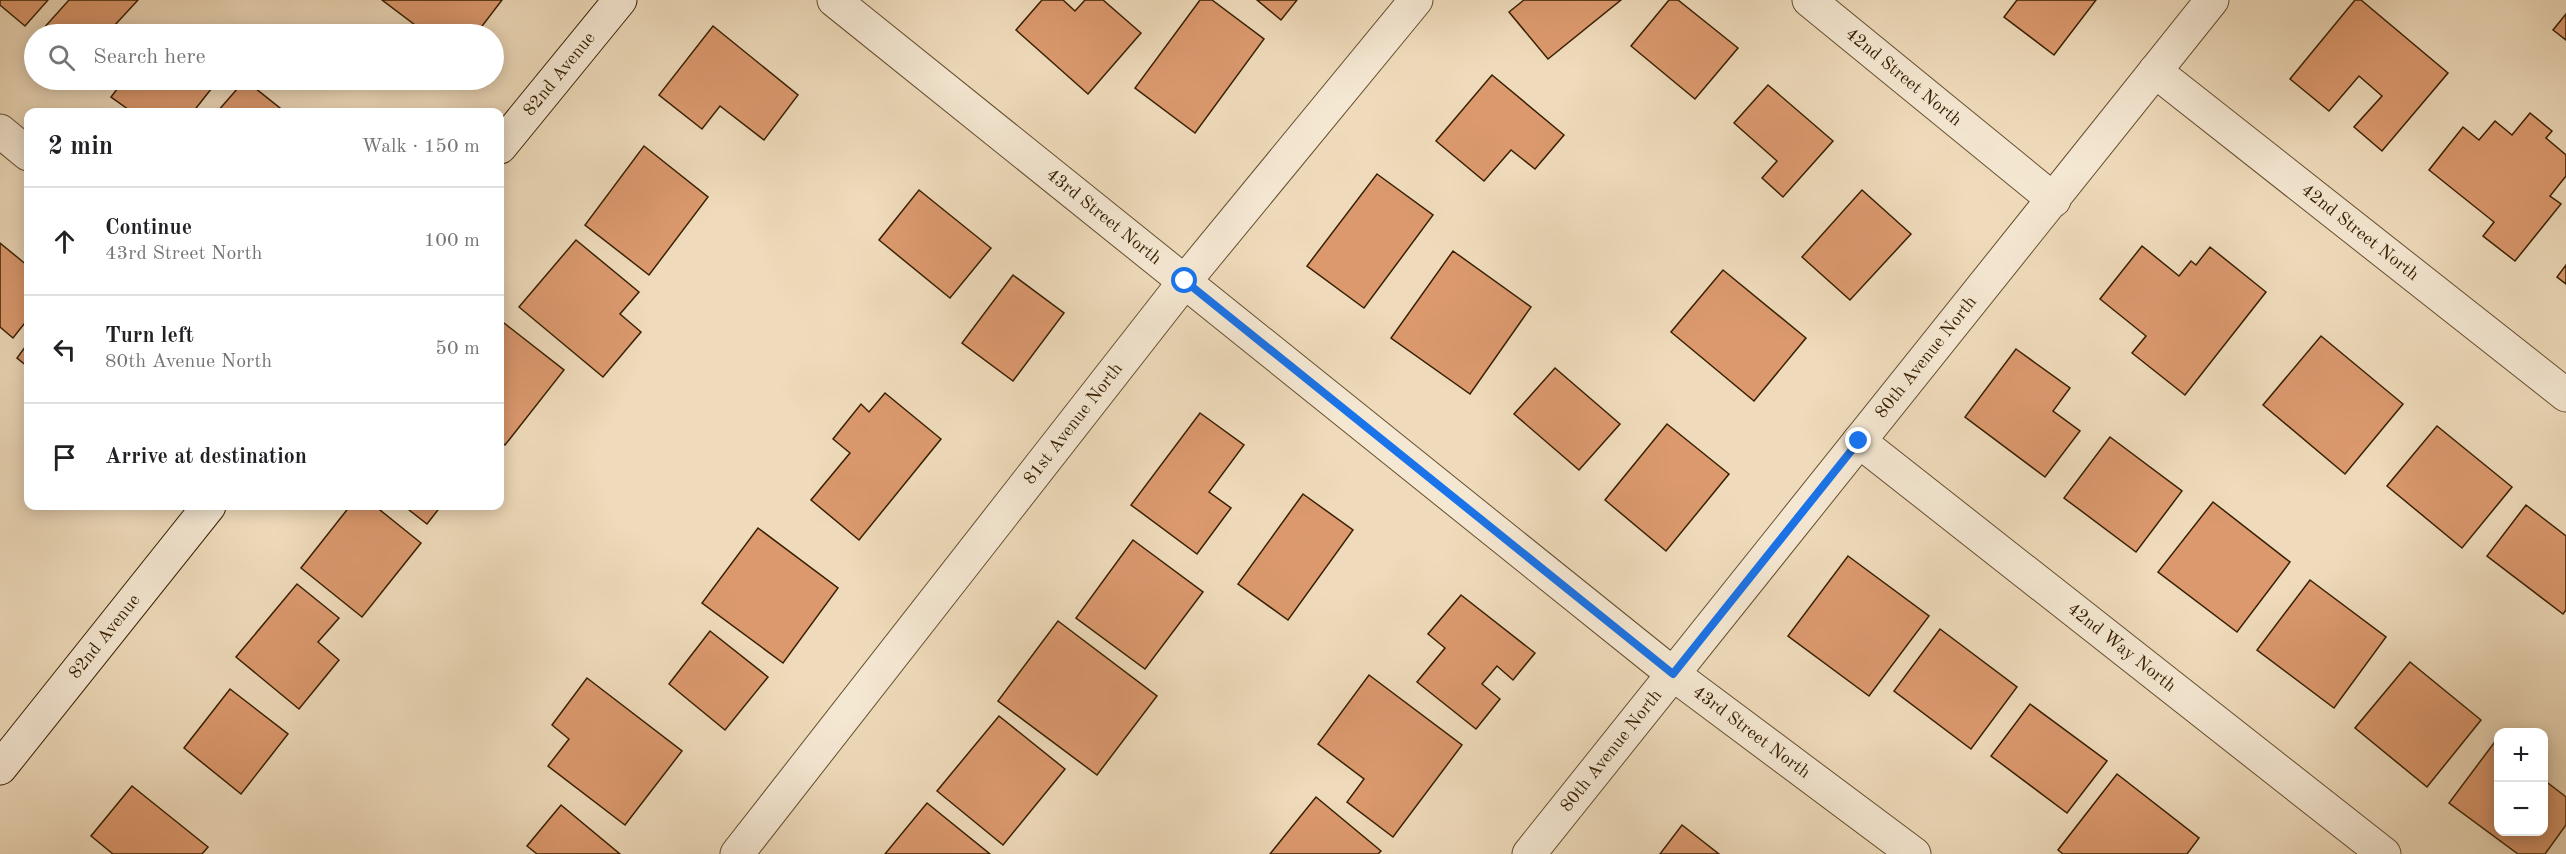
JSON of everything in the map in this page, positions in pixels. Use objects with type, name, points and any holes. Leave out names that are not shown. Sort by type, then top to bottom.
[{"type":"street","name":"82nd Avenue","points":[[504,142],[620,0]]},
{"type":"street","name":"43rd Street North","points":[[834,0],[1673,674],[1914,854]]},
{"type":"street","name":"81st Avenue North","points":[[737,854],[1185,281],[1416,0]]},
{"type":"street","name":"42nd Street North","points":[[1809,0],[2054,200]]},
{"type":"street","name":"80th Avenue North","points":[[1529,854],[2212,0]]},
{"type":"street","name":"42nd Street North","points":[[2155,71],[2566,395]]},
{"type":"street","points":[[0,131],[24,151]]},
{"type":"street","name":"42nd Way North","points":[[1859,441],[2384,854]]},
{"type":"street","name":"82nd Avenue","points":[[0,768],[206,510]]},
{"type":"building","points":[[0,0],[48,0],[24,25],[0,5]]},
{"type":"building","points":[[69,0],[138,0],[116,24],[47,24]]},
{"type":"building","points":[[382,0],[502,0],[484,24],[414,24]]},
{"type":"building","points":[[1042,0],[1063,0],[1075,11],[1085,0],[1103,0],[1141,33],[1088,94],[1016,30]]},
{"type":"building","points":[[1200,0],[1212,0],[1264,39],[1195,133],[1135,88]]},
{"type":"building","points":[[1257,0],[1297,0],[1281,20]]},
{"type":"building","points":[[1524,0],[1621,0],[1548,59],[1509,12]]},
{"type":"building","points":[[1669,0],[1678,0],[1738,48],[1695,99],[1631,46]]},
{"type":"building","points":[[2017,0],[2096,0],[2054,55],[2004,17]]},
{"type":"building","points":[[2355,0],[2361,0],[2448,73],[2382,151],[2354,127],[2382,96],[2359,76],[2329,111],[2290,79]]},
{"type":"building","points":[[2566,14],[2566,40],[2553,30]]},
{"type":"building","points":[[713,26],[798,95],[764,140],[720,106],[702,129],[659,95]]},
{"type":"building","points":[[1492,75],[1564,135],[1535,169],[1511,150],[1484,181],[1436,141]]},
{"type":"building","points":[[1768,85],[1833,141],[1783,197],[1762,178],[1777,161],[1734,123]]},
{"type":"building","points":[[116,90],[210,90],[196,108],[126,108],[111,97]]},
{"type":"building","points":[[236,90],[258,90],[280,108],[220,108]]},
{"type":"building","points":[[2530,113],[2552,131],[2546,138],[2566,155],[2566,176],[2550,196],[2561,204],[2515,261],[2483,236],[2494,222],[2429,170],[2463,127],[2479,140],[2495,121],[2512,135]]},
{"type":"building","points":[[644,146],[708,197],[649,275],[585,225]]},
{"type":"building","points":[[1377,174],[1433,215],[1364,308],[1307,266]]},
{"type":"building","points":[[919,190],[991,248],[950,298],[879,240]]},
{"type":"building","points":[[1862,190],[1911,234],[1850,300],[1802,257]]},
{"type":"building","points":[[576,240],[639,292],[620,314],[641,332],[603,377],[519,307]]},
{"type":"building","points":[[0,243],[24,263],[24,324],[13,338],[0,327]]},
{"type":"building","points":[[2142,246],[2179,276],[2191,261],[2196,265],[2210,247],[2266,292],[2185,395],[2132,353],[2146,336],[2100,299]]},
{"type":"building","points":[[1453,251],[1531,307],[1470,394],[1391,338]]},
{"type":"building","points":[[2566,265],[2566,284],[2557,277]]},
{"type":"building","points":[[1723,270],[1806,338],[1754,401],[1671,332]]},
{"type":"building","points":[[1013,275],[1064,313],[1013,381],[962,343]]},
{"type":"building","points":[[504,323],[564,370],[504,444]]},
{"type":"building","points":[[2321,336],[2403,404],[2345,474],[2263,405]]},
{"type":"building","points":[[24,348],[24,364],[17,358]]},
{"type":"building","points":[[2016,349],[2070,388],[2053,411],[2080,431],[2045,477],[1965,417]]},
{"type":"building","points":[[1555,368],[1620,424],[1579,470],[1514,414]]},
{"type":"building","points":[[885,393],[941,439],[859,540],[811,500],[850,453],[833,439],[861,404],[869,412]]},
{"type":"building","points":[[1200,413],[1244,445],[1209,492],[1231,508],[1197,554],[1131,505]]},
{"type":"building","points":[[1667,424],[1729,474],[1666,551],[1605,500]]},
{"type":"building","points":[[2437,426],[2512,487],[2462,548],[2387,486]]},
{"type":"building","points":[[2110,437],[2182,491],[2136,552],[2064,498]]},
{"type":"building","points":[[1303,494],[1353,530],[1288,620],[1238,584]]},
{"type":"building","points":[[2213,502],[2290,562],[2237,632],[2158,572]]},
{"type":"building","points":[[2526,505],[2566,536],[2566,610],[2563,614],[2487,556]]},
{"type":"building","points":[[347,510],[380,510],[421,543],[362,617],[301,568]]},
{"type":"building","points":[[409,510],[438,510],[427,524]]},
{"type":"building","points":[[758,528],[838,588],[783,663],[702,603]]},
{"type":"building","points":[[1133,540],[1203,592],[1145,669],[1076,618]]},
{"type":"building","points":[[1848,556],[1929,616],[1869,696],[1788,636]]},
{"type":"building","points":[[2310,580],[2386,637],[2334,708],[2257,650]]},
{"type":"building","points":[[297,584],[339,618],[318,642],[339,660],[299,709],[236,657]]},
{"type":"building","points":[[1461,595],[1535,653],[1513,680],[1497,666],[1482,684],[1500,699],[1476,729],[1417,682],[1445,648],[1428,634]]},
{"type":"building","points":[[1058,621],[1157,696],[1097,775],[998,701]]},
{"type":"building","points":[[1940,629],[2017,687],[1971,749],[1894,691]]},
{"type":"building","points":[[710,631],[768,677],[725,730],[669,684]]},
{"type":"building","points":[[2410,662],[2481,720],[2427,787],[2355,728]]},
{"type":"building","points":[[1369,675],[1462,745],[1393,837],[1347,802],[1364,779],[1318,744]]},
{"type":"building","points":[[587,678],[682,751],[625,825],[548,766],[569,739],[552,725]]},
{"type":"building","points":[[230,689],[288,734],[241,794],[184,748]]},
{"type":"building","points":[[2030,704],[2107,761],[2067,813],[1991,756]]},
{"type":"building","points":[[999,716],[1065,769],[1003,845],[937,791]]},
{"type":"building","points":[[2494,743],[2494,836],[2548,836],[2548,783],[2566,797],[2566,825],[2545,854],[2518,854],[2449,803]]},
{"type":"building","points":[[2117,774],[2199,838],[2187,854],[2063,854],[2058,850]]},
{"type":"building","points":[[132,786],[208,847],[202,854],[113,854],[91,836]]},
{"type":"building","points":[[1316,797],[1381,851],[1378,854],[1270,854]]},
{"type":"building","points":[[927,803],[990,854],[885,854]]},
{"type":"building","points":[[561,805],[620,854],[537,854],[527,846]]},
{"type":"building","points":[[1682,825],[1719,854],[1660,854]]},
{"type":"route","points":[[1185,281],[1673,674],[1859,441]]}]
